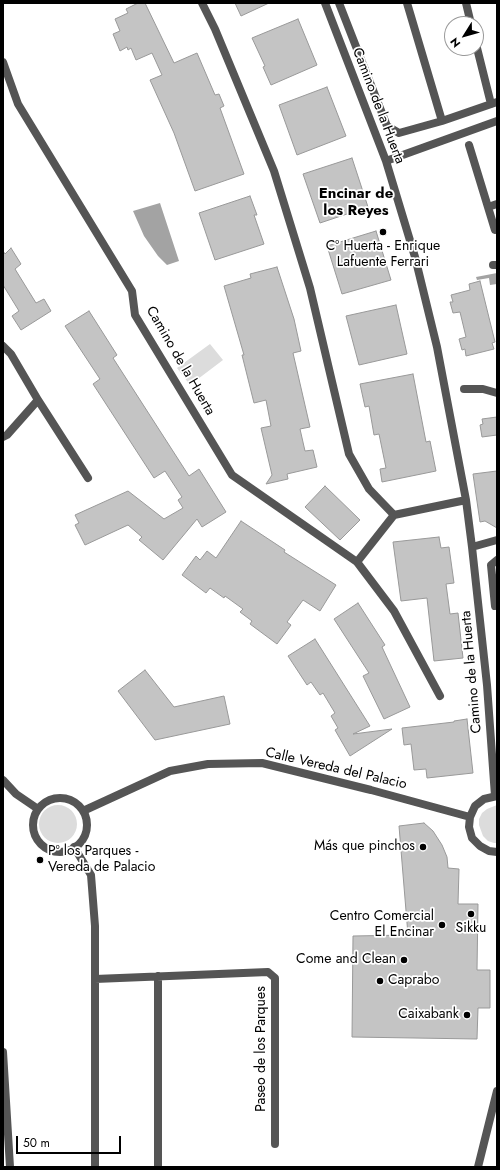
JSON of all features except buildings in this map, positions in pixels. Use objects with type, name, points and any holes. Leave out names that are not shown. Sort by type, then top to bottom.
[{"type":"street","points":[[202,3],[274,172],[310,288],[349,454],[369,489],[394,515]]},
{"type":"street","name":"Camino de la Huerta","points":[[325,3],[386,161],[415,257],[436,347],[466,500],[487,684],[496,796]]},
{"type":"street","points":[[339,3],[388,126],[399,133],[494,103],[480,56]]},
{"type":"street","points":[[407,3],[442,120]]},
{"type":"street","points":[[466,3],[469,16]]},
{"type":"street","name":"Camino de la Huerta","points":[[3,62],[18,104],[132,291],[135,316],[232,475],[357,562],[394,611],[440,696]]},
{"type":"street","points":[[386,161],[497,121]]},
{"type":"street","points":[[469,145],[495,230]]},
{"type":"street","points":[[488,207],[497,204]]},
{"type":"street","points":[[3,346],[11,354],[38,400],[88,478]]},
{"type":"street","points":[[464,389],[483,389],[497,393]]},
{"type":"street","points":[[3,438],[38,400]]},
{"type":"street","points":[[357,562],[394,515],[466,500]]},
{"type":"street","points":[[472,546],[497,540]]},
{"type":"street","name":"Camino de la Huerta","points":[[495,606],[491,565],[497,560]]},
{"type":"street","name":"Calle Vereda del Palacio","points":[[83,811],[170,771],[208,764],[262,763],[379,792],[470,817]]},
{"type":"street","points":[[3,780],[16,794],[38,809]]},
{"type":"street","points":[[496,796],[484,799],[475,806],[470,817],[469,827],[472,838],[480,846],[489,851],[497,852]]},
{"type":"street","points":[[61,798],[77,804],[83,811],[86,818],[85,835],[81,842],[66,851],[48,849],[40,843],[35,835],[33,826],[34,817],[44,802],[61,798]]},
{"type":"street","points":[[74,847],[90,875],[95,926],[95,1167]]},
{"type":"street","name":"Paseo de los Parques","points":[[95,979],[268,972],[275,978],[275,1144]]},
{"type":"street","points":[[158,976],[158,1167]]},
{"type":"street","points":[[3,1052],[10,1167]]},
{"type":"street","points":[[478,1167],[497,1091]]},
{"type":"shaded area","points":[[160,203],[179,261],[167,265],[158,256],[144,236],[133,211]]},
{"type":"shaded area","points":[[497,273],[497,284],[490,285],[489,278],[477,280],[476,277]]},
{"type":"shaded area","points":[[210,344],[223,360],[190,385],[177,368]]},
{"type":"shaded area","points":[[58,805],[71,811],[77,824],[71,837],[58,843],[45,837],[39,824],[45,811]]},
{"type":"shaded area","points":[[497,805],[497,843],[494,843],[488,841],[483,836],[479,825],[479,819],[482,813],[487,809]]},
{"type":"place","name":"Cº Huerta - Enrique Lafuente Ferrari","points":[[383,232]]},
{"type":"place","name":"Más que pinchos","points":[[423,847]]},
{"type":"place","name":"Pº los Parques - Vereda de Palacio","points":[[40,860]]},
{"type":"place","name":"Sikku","points":[[471,914]]},
{"type":"place","name":"Centro Comercial El Encinar","points":[[442,925]]},
{"type":"place","name":"Come and Clean","points":[[404,960]]},
{"type":"place","name":"Caprabo","points":[[380,981]]},
{"type":"place","name":"Caixabank","points":[[467,1015]]},
{"type":"district","name":"Encinar de los Reyes","points":[[356,202]]}]
